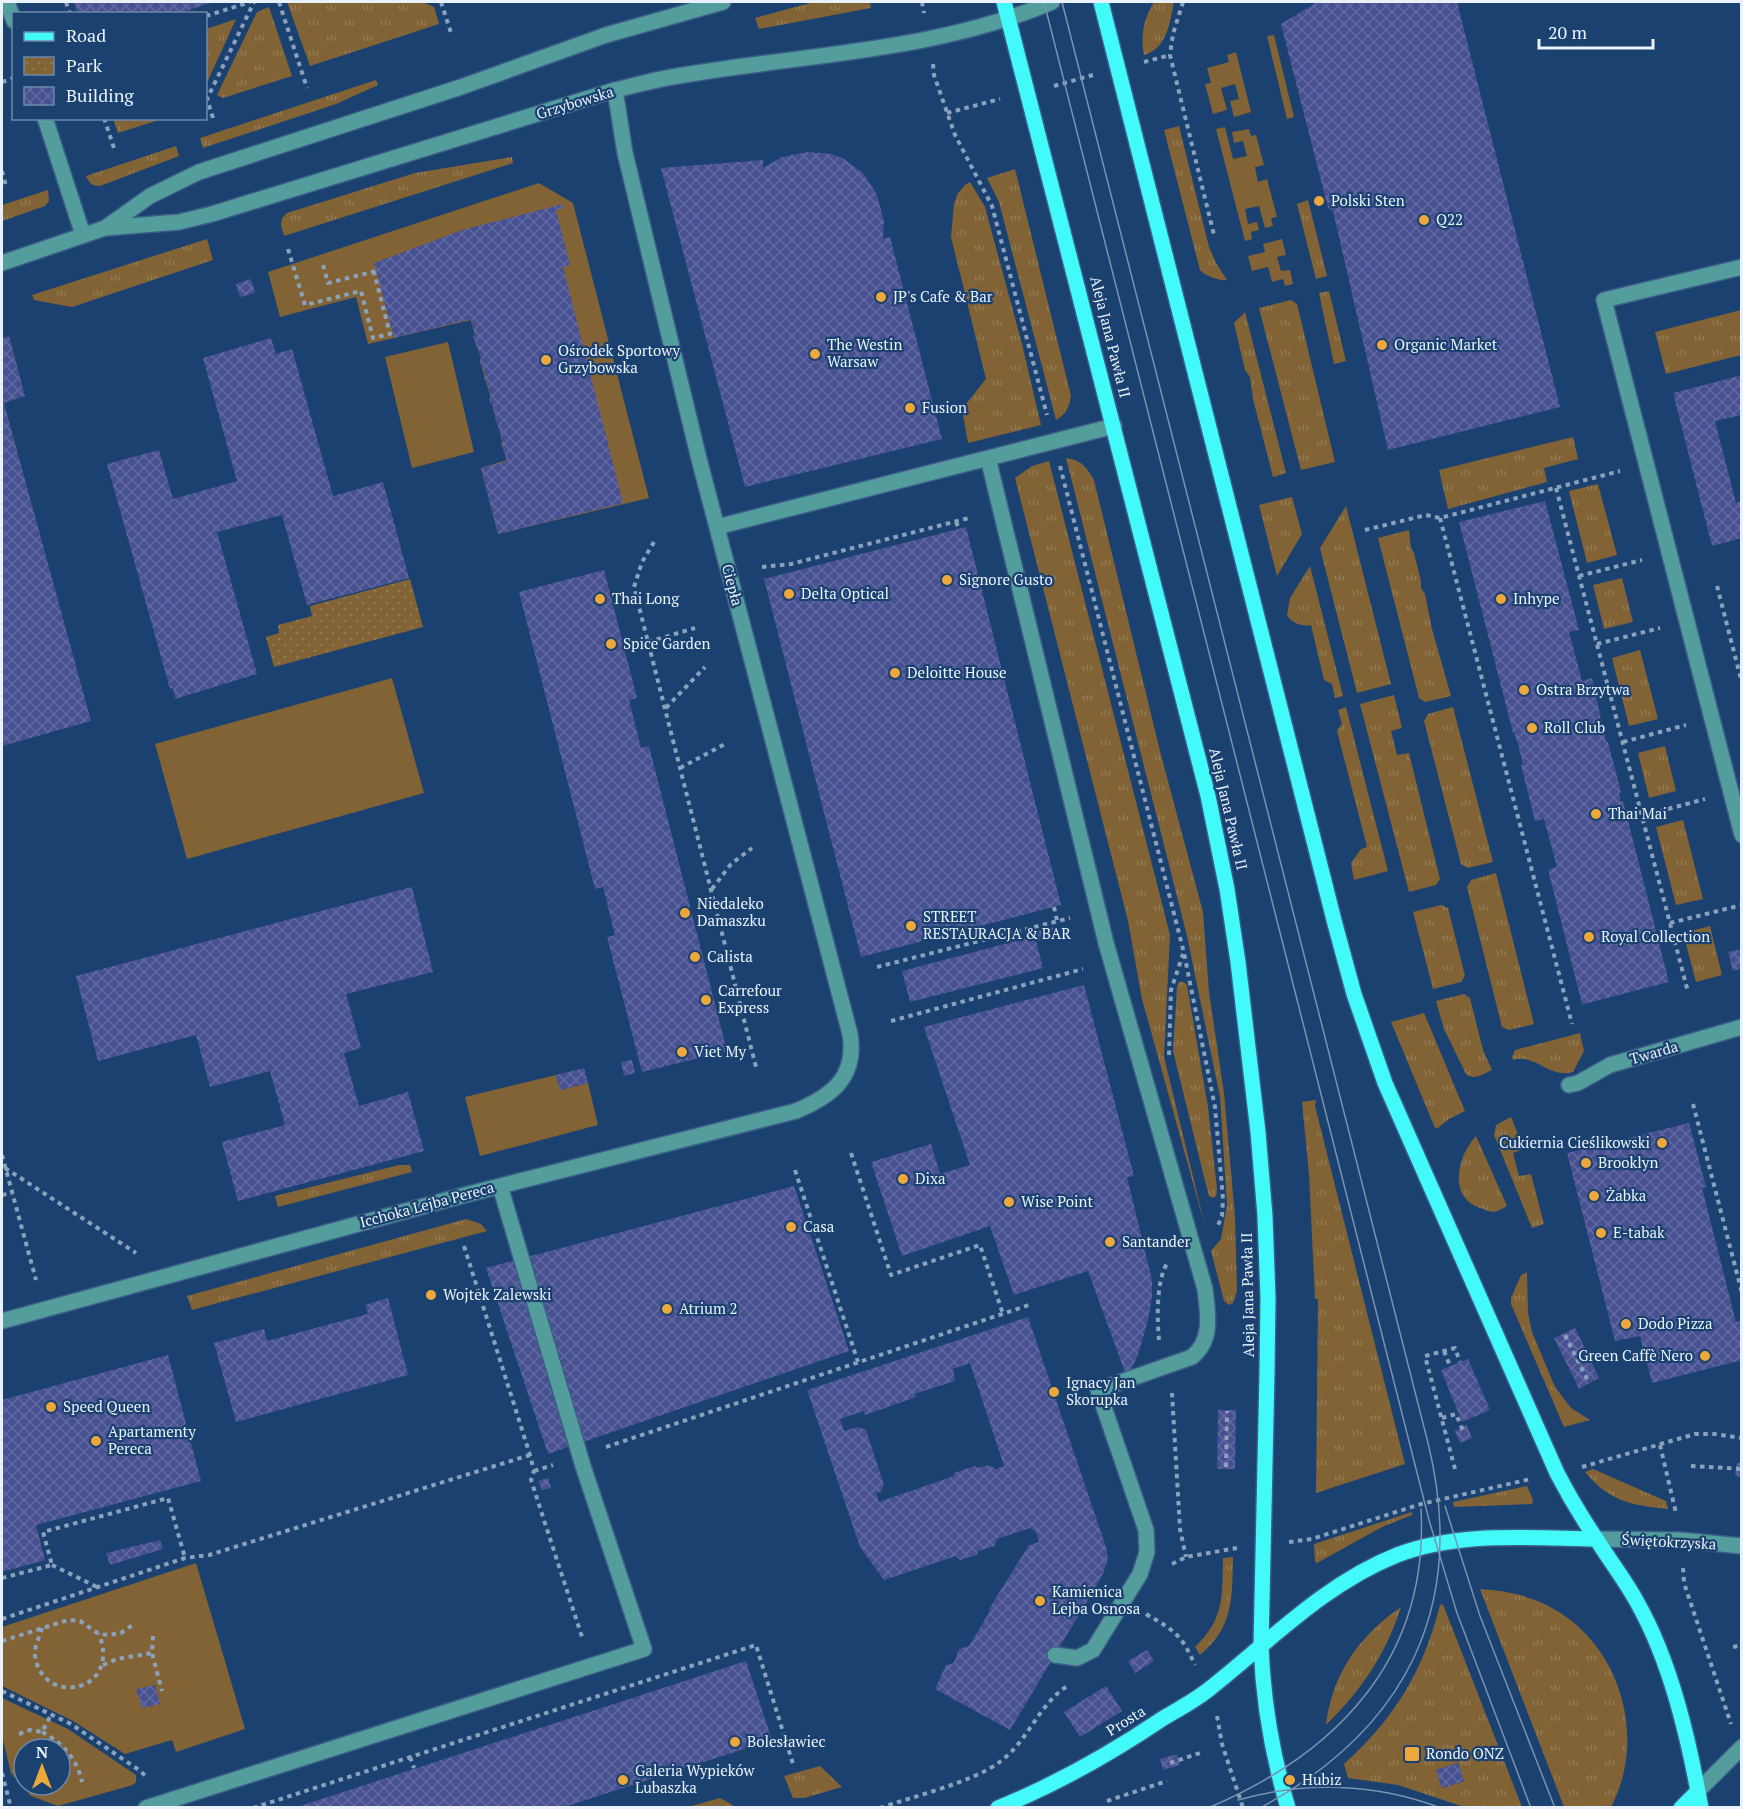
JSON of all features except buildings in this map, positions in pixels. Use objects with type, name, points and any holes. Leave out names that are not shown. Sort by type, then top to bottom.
[{"type":"main road","points":[[1101,2],[1343,956],[1363,1022],[1394,1104],[1545,1449],[1565,1488],[1637,1602],[1656,1645],[1684,1728],[1701,1808]]},
{"type":"main road","name":"Aleja Jana Pawła II","points":[[1006,9],[1214,824],[1233,922],[1262,1174],[1268,1298],[1260,1646]]},
{"type":"main road","points":[[1288,1808],[1277,1771],[1266,1715],[1260,1646],[1312,1604],[1339,1586],[1398,1555],[1436,1544],[1470,1539],[1596,1539]]},
{"type":"main road","name":"Prosta","points":[[998,1808],[1059,1781],[1118,1748],[1207,1691],[1260,1646]]},
{"type":"main road","points":[[1681,1808],[1698,1791]]},
{"type":"street","name":"Grzybowska","points":[[105,228],[150,196],[199,172],[461,87],[606,35],[723,2]]},
{"type":"street","name":"Grzybowska","points":[[2,263],[105,228],[179,222],[212,214],[615,90],[699,72],[865,51],[929,40],[970,30],[1006,9],[1052,2]]},
{"type":"street","name":"Ciepła","points":[[615,90],[625,153],[717,527],[850,1034],[851,1059],[844,1077]]},
{"type":"street","points":[[46,120],[83,236]]},
{"type":"street","points":[[1742,267],[1604,300],[1742,835]]},
{"type":"street","points":[[717,527],[1114,426]]},
{"type":"street","points":[[988,458],[1106,943],[1205,1289],[1208,1327],[1201,1349],[1192,1357],[1098,1390],[1146,1530],[1147,1552],[1140,1574],[1093,1650],[1077,1658],[1055,1655]]},
{"type":"street","name":"Twarda","points":[[1569,1084],[1578,1083],[1610,1065],[1742,1027]]},
{"type":"street","name":"Icchoka Lejba Pereca","points":[[2,1321],[500,1186],[796,1111],[826,1097],[844,1077]]},
{"type":"street","points":[[146,1808],[644,1649],[580,1455],[500,1186]]},
{"type":"street","name":"Świętokrzyska","points":[[1596,1539],[1680,1540],[1742,1546]]},
{"type":"street","points":[[1698,1791],[1742,1747]]},
{"type":"path","points":[[207,16],[252,2]]},
{"type":"path","points":[[207,97],[252,2]]},
{"type":"path","points":[[279,2],[307,88]]},
{"type":"path","points":[[441,2],[451,33]]},
{"type":"path","points":[[1183,2],[1173,34],[1170,56],[1214,235]]},
{"type":"path","points":[[947,113],[1170,56]]},
{"type":"path","points":[[934,69],[955,135],[992,206],[1184,953],[1215,1107],[1223,1199],[1222,1216],[1212,1236]]},
{"type":"path","points":[[207,102],[213,118]]},
{"type":"path","points":[[105,120],[115,151]]},
{"type":"path","points":[[2,171],[6,186]]},
{"type":"path","points":[[288,249],[305,305],[361,291],[373,338],[390,334],[376,271],[328,283],[322,265]]},
{"type":"path","points":[[1365,530],[1426,515],[1440,518],[1646,464]]},
{"type":"path","points":[[1556,488],[1688,992]]},
{"type":"path","points":[[1440,518],[1572,1024]]},
{"type":"path","points":[[762,567],[791,564],[969,519]]},
{"type":"path","points":[[956,522],[959,529]]},
{"type":"path","points":[[654,542],[642,562],[634,586],[756,1067]]},
{"type":"path","points":[[1579,576],[1669,554]]},
{"type":"path","points":[[1717,586],[1742,683]]},
{"type":"path","points":[[1597,644],[1687,621]]},
{"type":"path","points":[[648,642],[695,628]]},
{"type":"path","points":[[665,709],[705,667]]},
{"type":"path","points":[[1623,742],[1712,718]]},
{"type":"path","points":[[680,768],[725,744]]},
{"type":"path","points":[[1642,816],[1731,793]]},
{"type":"path","points":[[711,890],[731,864],[752,848]]},
{"type":"path","points":[[1670,923],[1742,905]]},
{"type":"path","points":[[1054,907],[1058,921]]},
{"type":"path","points":[[877,967],[1070,918]]},
{"type":"path","points":[[1171,1066],[1169,1055],[1171,990],[1184,953]]},
{"type":"path","points":[[891,1021],[1083,969]]},
{"type":"path","points":[[1693,1104],[1742,1293]]},
{"type":"path","points":[[851,1153],[891,1275],[980,1245],[1003,1314]]},
{"type":"path","points":[[2,1155],[36,1280]]},
{"type":"path","points":[[5,1168],[136,1253]]},
{"type":"path","points":[[795,1170],[858,1362]]},
{"type":"path","points":[[2,1195],[12,1193]]},
{"type":"path","points":[[464,1246],[530,1455],[534,1471],[531,1480],[600,1695]]},
{"type":"path","points":[[1161,1348],[1158,1328],[1159,1298],[1163,1271],[1166,1263],[1171,1260]]},
{"type":"path","points":[[534,1471],[1032,1304]]},
{"type":"path","points":[[1566,1335],[1589,1383]]},
{"type":"path","points":[[1455,1469],[1425,1356],[1455,1348],[1460,1362]]},
{"type":"path","points":[[1444,1351],[1449,1366]]},
{"type":"path","points":[[1172,1384],[1180,1529],[1186,1557]]},
{"type":"path","points":[[1226,1467],[1227,1412]]},
{"type":"path","points":[[1442,1418],[1456,1414],[1464,1433]]},
{"type":"path","points":[[1582,1467],[1695,1434],[1742,1438]]},
{"type":"path","points":[[1660,1445],[1675,1511]]},
{"type":"path","points":[[2,1619],[185,1558],[209,1555],[530,1455]]},
{"type":"path","points":[[1691,1466],[1742,1469]]},
{"type":"path","points":[[1312,1539],[1411,1506],[1528,1479]]},
{"type":"path","points":[[52,1565],[43,1532],[168,1498],[185,1558]]},
{"type":"path","points":[[1166,1569],[1186,1557],[1238,1548]]},
{"type":"path","points":[[2,1578],[52,1565],[98,1588]]},
{"type":"path","points":[[1684,1582],[1732,1728]]},
{"type":"path","points":[[1139,1620],[1148,1604]]},
{"type":"path","points":[[1143,1612],[1178,1634],[1194,1663]]},
{"type":"path","points":[[2,1641],[68,1620],[80,1621],[99,1634],[122,1633],[134,1624]]},
{"type":"path","points":[[42,1628],[35,1653],[38,1667],[43,1677],[58,1686],[71,1688],[86,1684],[95,1677],[103,1665],[104,1653],[99,1634]]},
{"type":"path","points":[[153,1636],[152,1653],[162,1691]]},
{"type":"path","points":[[253,1808],[756,1645],[794,1764]]},
{"type":"path","points":[[1733,1647],[1742,1645]]},
{"type":"path","points":[[103,1665],[117,1659],[152,1653]]},
{"type":"path","points":[[880,1808],[968,1778],[1002,1760],[1050,1700],[1076,1680]]},
{"type":"path","points":[[2,1691],[71,1724],[139,1770],[171,1799]]},
{"type":"path","points":[[1216,1713],[1222,1744],[1243,1808]]},
{"type":"path","points":[[42,1732],[51,1715]]},
{"type":"path","points":[[19,1734],[30,1730],[42,1732],[56,1739],[68,1750],[79,1769],[82,1782]]},
{"type":"path","points":[[1170,1762],[1200,1753]]},
{"type":"path","points":[[410,1757],[414,1768]]},
{"type":"path","points":[[2,1773],[11,1808]]},
{"type":"path","points":[[1107,1801],[1167,1781]]},
{"type":"green space","points":[[287,2],[423,2],[434,7],[439,24],[310,66]]},
{"type":"green space","points":[[814,2],[870,2],[871,8],[759,29],[755,18]]},
{"type":"green space","points":[[1154,2],[1174,2],[1163,41],[1152,52],[1144,55],[1142,41],[1144,27]]},
{"type":"green space","points":[[269,7],[292,76],[223,98],[217,95],[257,12]]},
{"type":"green space","points":[[236,19],[207,83],[207,29]]},
{"type":"green space","points":[[1274,35],[1294,117],[1287,119],[1267,36]]},
{"type":"green space","points":[[1236,52],[1251,112],[1234,117],[1230,101],[1239,99],[1235,84],[1221,88],[1227,110],[1213,114],[1205,84],[1211,83],[1207,68],[1229,62],[1227,55]]},
{"type":"green space","points":[[376,80],[378,85],[336,104],[203,148],[200,138]]},
{"type":"green space","points":[[114,120],[159,120],[118,133]]},
{"type":"green space","points":[[1179,126],[1209,247],[1227,280],[1212,278],[1200,270],[1164,130]]},
{"type":"green space","points":[[1225,127],[1233,159],[1247,156],[1243,141],[1234,143],[1232,132],[1249,129],[1251,136],[1256,135],[1264,165],[1255,167],[1258,182],[1267,179],[1277,217],[1271,218],[1273,226],[1265,228],[1259,206],[1245,209],[1248,224],[1257,222],[1259,230],[1251,232],[1252,239],[1245,241],[1216,129]]},
{"type":"green space","points":[[176,146],[179,156],[100,186],[91,184],[86,176]]},
{"type":"green space","points":[[512,157],[513,163],[284,236],[281,225],[282,218],[287,213],[415,173]]},
{"type":"green space","points":[[1015,169],[1071,396],[1066,410],[1056,420],[999,202],[987,178]]},
{"type":"green space","points":[[970,182],[985,207],[1041,425],[968,443],[962,409],[986,379],[951,237],[954,203],[958,193]]},
{"type":"green space","name":"Ośrodek Sportowy Grzybowska","points":[[539,183],[573,203],[649,498],[498,534],[481,468],[507,460],[501,443],[498,423],[492,403],[490,403],[491,398],[480,362],[481,357],[473,336],[475,335],[471,320],[368,344],[356,297],[280,317],[268,272]]},
{"type":"green space","points":[[48,190],[49,201],[45,206],[2,221],[2,205]]},
{"type":"green space","points":[[1308,200],[1327,276],[1316,279],[1297,204]]},
{"type":"green space","points":[[207,239],[213,260],[72,307],[34,300],[32,295]]},
{"type":"green space","points":[[1282,239],[1286,255],[1277,257],[1281,271],[1290,270],[1293,284],[1285,286],[1283,279],[1272,282],[1268,267],[1252,271],[1248,256],[1265,252],[1263,244]]},
{"type":"green space","points":[[1329,291],[1346,361],[1334,364],[1319,293]]},
{"type":"green space","points":[[1291,300],[1297,304],[1335,462],[1301,470],[1259,308]]},
{"type":"green space","points":[[1741,310],[1741,355],[1666,374],[1655,332]]},
{"type":"green space","points":[[1245,312],[1286,473],[1273,477],[1253,399],[1250,377],[1245,370],[1234,323]]},
{"type":"green space","points":[[448,342],[474,452],[412,468],[385,357]]},
{"type":"green space","points":[[1573,437],[1578,459],[1544,468],[1547,482],[1448,509],[1439,470]]},
{"type":"green space","points":[[1066,458],[1083,464],[1094,480],[1161,755],[1203,912],[1209,992],[1224,1093],[1235,1217],[1237,1291],[1233,1303],[1229,1305],[1224,1301],[1211,1251],[1221,1239],[1227,1205],[1220,1097],[1187,936]]},
{"type":"green space","points":[[1049,461],[1170,935],[1164,1057],[1205,1226],[1142,999],[1128,921],[1015,478],[1032,466]]},
{"type":"green space","points":[[1598,484],[1617,555],[1587,563],[1569,491]]},
{"type":"green space","points":[[1292,497],[1302,534],[1277,576],[1259,505]]},
{"type":"green space","points":[[1346,506],[1391,684],[1357,693],[1320,548]]},
{"type":"green space","points":[[1409,530],[1421,588],[1425,594],[1432,629],[1451,696],[1425,702],[1419,698],[1378,538]]},
{"type":"green space","points":[[1310,566],[1343,696],[1335,698],[1332,684],[1324,680],[1311,625],[1298,624],[1287,615],[1290,598]]},
{"type":"green space","points":[[1622,578],[1633,622],[1604,629],[1593,585]]},
{"type":"green space","points":[[410,579],[423,627],[274,667],[266,637],[279,633],[278,625],[312,616],[310,606]]},
{"type":"green space","points":[[1640,650],[1658,719],[1629,726],[1612,658]]},
{"type":"green space","points":[[392,678],[424,793],[187,859],[155,744]]},
{"type":"green space","points":[[1394,695],[1402,728],[1391,731],[1397,755],[1409,753],[1440,879],[1436,885],[1409,892],[1360,704]]},
{"type":"green space","points":[[1346,707],[1388,871],[1354,880],[1351,863],[1361,849],[1367,847],[1337,731],[1342,724],[1338,710]]},
{"type":"green space","points":[[1453,707],[1493,862],[1468,868],[1461,864],[1424,721],[1428,714]]},
{"type":"green space","points":[[1665,746],[1676,791],[1649,798],[1638,753]]},
{"type":"green space","points":[[1683,820],[1703,899],[1676,905],[1656,827]]},
{"type":"green space","points":[[1496,873],[1534,1024],[1509,1030],[1502,1027],[1467,887],[1471,880]]},
{"type":"green space","points":[[1441,905],[1448,908],[1465,976],[1461,982],[1433,989],[1413,912]]},
{"type":"green space","points":[[1710,926],[1722,975],[1696,982],[1683,933]]},
{"type":"green space","points":[[1179,982],[1187,985],[1208,1107],[1217,1189],[1216,1196],[1213,1198],[1209,1196],[1173,1051]]},
{"type":"green space","points":[[1464,994],[1470,998],[1483,1050],[1492,1070],[1475,1077],[1466,1074],[1444,1029],[1436,1001]]},
{"type":"green space","points":[[1424,1013],[1465,1111],[1438,1128],[1435,1128],[1391,1022]]},
{"type":"green space","points":[[1580,1033],[1584,1051],[1573,1072],[1557,1072],[1528,1060],[1513,1060],[1515,1050]]},
{"type":"green space","points":[[556,1075],[560,1090],[588,1083],[598,1125],[480,1156],[465,1097]]},
{"type":"green space","points":[[1316,1100],[1315,1106],[1405,1464],[1316,1493],[1318,1299],[1315,1299],[1309,1174],[1302,1102]]},
{"type":"green space","points":[[1511,1117],[1524,1149],[1513,1153],[1519,1176],[1531,1174],[1544,1224],[1532,1228],[1494,1135],[1496,1125]]},
{"type":"green space","points":[[1476,1136],[1507,1206],[1494,1212],[1470,1203],[1463,1195],[1459,1185],[1464,1154]]},
{"type":"green space","points":[[399,1165],[410,1165],[412,1172],[278,1207],[275,1196]]},
{"type":"green space","points":[[466,1219],[481,1224],[487,1231],[192,1310],[187,1296]]},
{"type":"green space","points":[[1527,1272],[1528,1313],[1532,1332],[1555,1387],[1571,1408],[1590,1420],[1564,1427],[1511,1304],[1511,1298],[1521,1275]]},
{"type":"green space","points":[[1593,1469],[1666,1501],[1668,1509],[1643,1506],[1612,1496],[1585,1472]]},
{"type":"green space","points":[[1527,1486],[1533,1500],[1532,1504],[1454,1507],[1453,1502]]},
{"type":"green space","points":[[1412,1512],[1412,1515],[1382,1527],[1317,1563],[1315,1562],[1314,1544]]},
{"type":"green space","points":[[1233,1557],[1231,1598],[1225,1622],[1219,1634],[1200,1655],[1195,1647],[1212,1626],[1220,1606],[1223,1558]]},
{"type":"green space","points":[[196,1563],[245,1729],[176,1752],[172,1740],[125,1754],[73,1721],[2,1686],[2,1627]]},
{"type":"green space","points":[[1480,1589],[1521,1595],[1550,1606],[1581,1629],[1599,1650],[1613,1674],[1622,1700],[1627,1727],[1627,1754],[1621,1781],[1611,1807],[1564,1807]]},
{"type":"green space","points":[[1440,1605],[1444,1607],[1522,1807],[1464,1807],[1398,1785],[1348,1778],[1344,1764],[1378,1730],[1404,1693],[1425,1652]],"holes":[[[1458,1763],[1464,1781],[1442,1788],[1436,1770]]]},
{"type":"green space","points":[[1401,1607],[1388,1640],[1371,1671],[1326,1725],[1334,1689],[1350,1658],[1372,1630]]},
{"type":"green space","points":[[2,1698],[68,1729],[136,1775],[136,1782],[133,1785],[58,1806],[34,1797],[72,1797],[72,1737],[12,1737],[11,1773],[2,1736]]},
{"type":"green space","points":[[820,1766],[842,1787],[804,1798],[793,1798],[784,1776]]},
{"type":"green space","points":[[720,1798],[736,1807],[688,1807]]},
{"type":"tram line","points":[[1044,2],[1429,1520],[1457,1613],[1531,1808]]},
{"type":"tram line","points":[[1062,2],[1428,1443],[1438,1502],[1439,1558],[1431,1609],[1414,1657],[1388,1701],[1354,1741],[1311,1776],[1260,1808]]},
{"type":"tram line","points":[[1445,1506],[1480,1616],[1555,1808]]},
{"type":"tram line","points":[[1208,1808],[1255,1785],[1297,1759],[1335,1729],[1366,1694],[1391,1655],[1409,1611],[1419,1562],[1421,1509]]},
{"type":"tram line","points":[[1238,1800],[1289,1790],[1340,1788],[1365,1789],[1391,1794],[1441,1808]]},
{"type":"place","name":"Polski Sten","points":[[1319,201]]},
{"type":"place","name":"Q22","points":[[1424,220]]},
{"type":"place","name":"JP's Cafe & Bar","points":[[881,297]]},
{"type":"place","name":"Organic Market","points":[[1382,345]]},
{"type":"place","name":"The Westin Warsaw","points":[[815,354]]},
{"type":"place","name":"Ośrodek Sportowy Grzybowska","points":[[546,360]]},
{"type":"place","name":"Fusion","points":[[910,408]]},
{"type":"place","name":"Signore Gusto","points":[[947,580]]},
{"type":"place","name":"Delta Optical","points":[[789,594]]},
{"type":"place","name":"Thai Long","points":[[600,599]]},
{"type":"place","name":"Inhype","points":[[1501,599]]},
{"type":"place","name":"Spice Garden","points":[[611,644]]},
{"type":"place","name":"Deloitte House","points":[[895,673]]},
{"type":"place","name":"Ostra Brzytwa","points":[[1524,690]]},
{"type":"place","name":"Roll Club","points":[[1532,728]]},
{"type":"place","name":"Thai Mai","points":[[1596,814]]},
{"type":"place","name":"Niedaleko Damaszku","points":[[685,913]]},
{"type":"place","name":"STREET RESTAURACJA & BAR","points":[[911,926]]},
{"type":"place","name":"Royal Collection","points":[[1589,937]]},
{"type":"place","name":"Calista","points":[[695,957]]},
{"type":"place","name":"Carrefour Express","points":[[706,1000]]},
{"type":"place","name":"Viet My","points":[[682,1052]]},
{"type":"place","name":"Cukiernia Cieślikowski","points":[[1662,1143]]},
{"type":"place","name":"Brooklyn","points":[[1586,1163]]},
{"type":"place","name":"Dixa","points":[[903,1179]]},
{"type":"place","name":"Żabka","points":[[1594,1196]]},
{"type":"place","name":"Wise Point","points":[[1009,1202]]},
{"type":"place","name":"Casa","points":[[791,1227]]},
{"type":"place","name":"E-tabak","points":[[1601,1233]]},
{"type":"place","name":"Santander","points":[[1110,1242]]},
{"type":"place","name":"Wojtek Zalewski","points":[[431,1295]]},
{"type":"place","name":"Atrium 2","points":[[667,1309]]},
{"type":"place","name":"Dodo Pizza","points":[[1626,1324]]},
{"type":"place","name":"Green Caffè Nero","points":[[1705,1356]]},
{"type":"place","name":"Ignacy Jan Skorupka","points":[[1054,1392]]},
{"type":"place","name":"Speed Queen","points":[[51,1407]]},
{"type":"place","name":"Apartamenty Pereca","points":[[96,1441]]},
{"type":"place","name":"Kamienica Lejba Osnosa","points":[[1040,1601]]},
{"type":"place","name":"Bolesławiec","points":[[735,1742]]},
{"type":"place","name":"Rondo ONZ","points":[[1412,1754]]},
{"type":"place","name":"Galeria Wypieków Lubaszka","points":[[623,1780]]},
{"type":"place","name":"Hubiz","points":[[1290,1780]]}]
